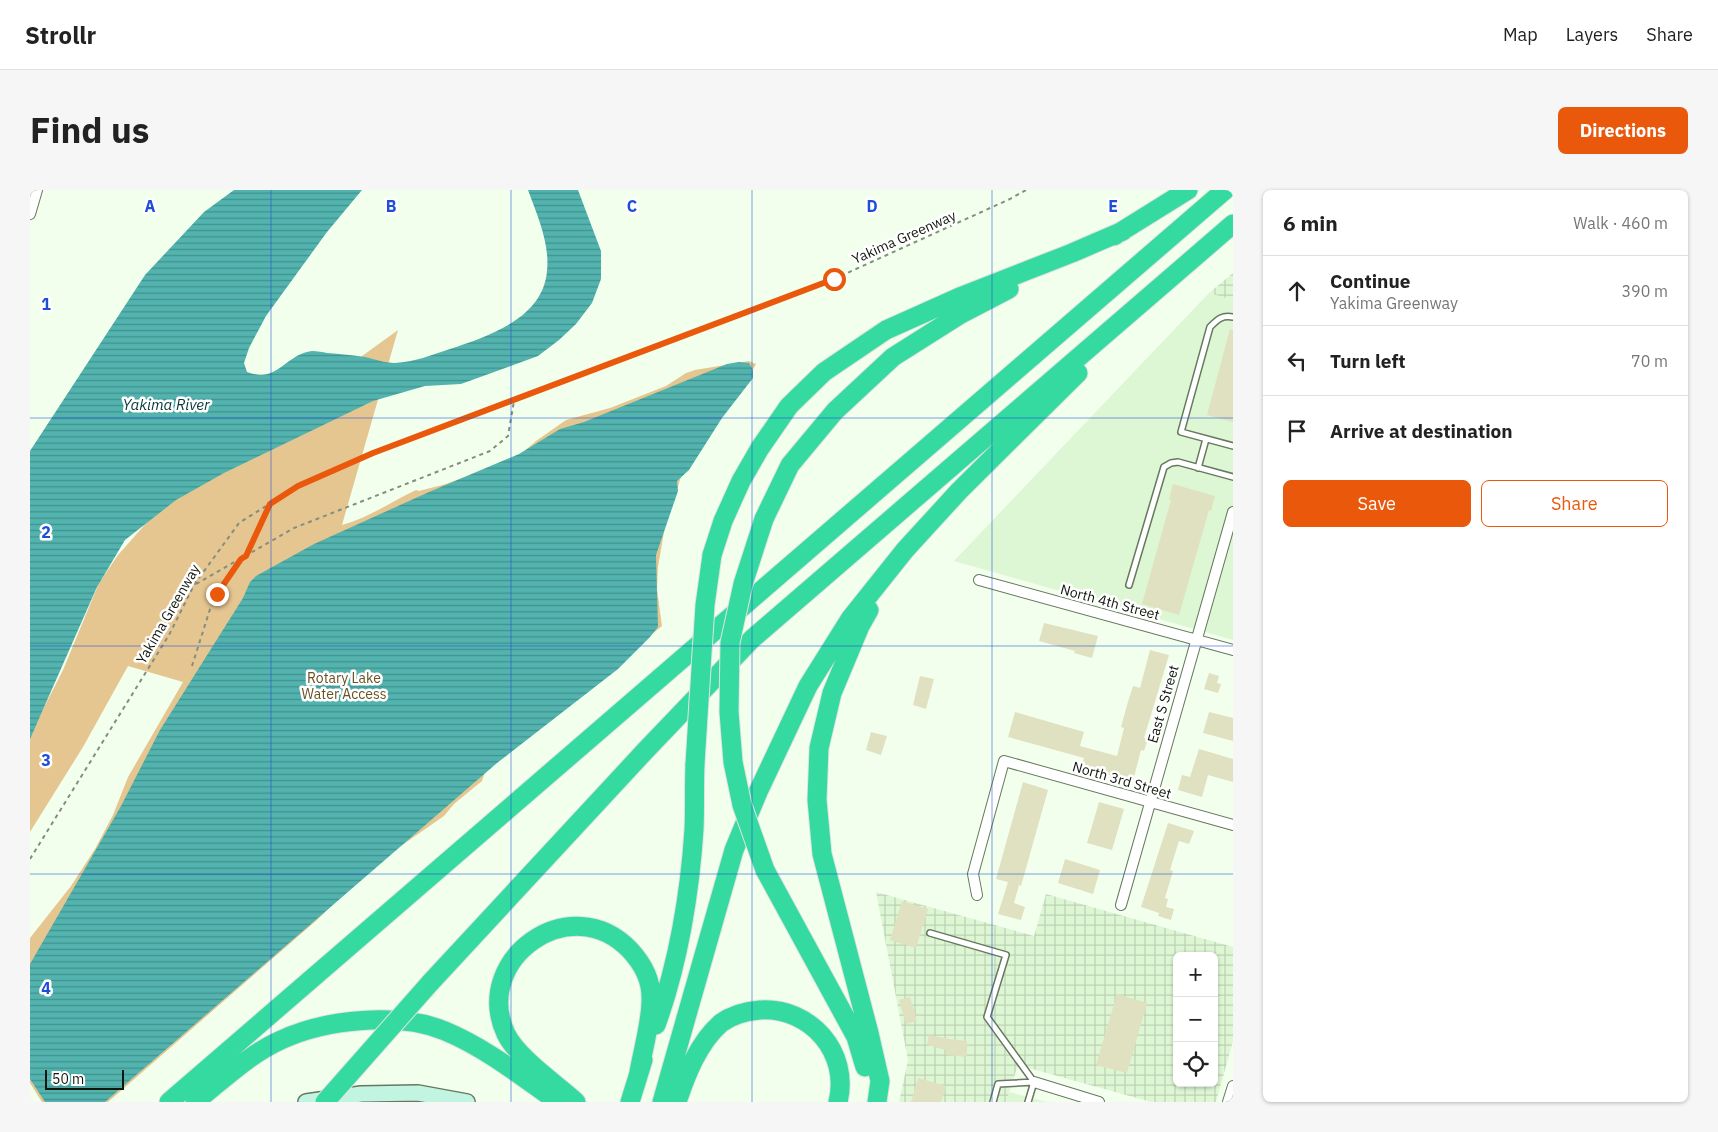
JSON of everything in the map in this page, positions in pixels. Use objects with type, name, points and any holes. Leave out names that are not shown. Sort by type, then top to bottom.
[{"type":"highway","points":[[866,1102],[868,1090],[867,1072],[856,1038],[765,870],[742,805],[732,762],[728,712],[730,643],[743,584],[764,519],[790,465],[835,411],[894,357],[961,314],[1123,231],[1188,190]]},
{"type":"highway","points":[[169,1102],[1225,190]]},
{"type":"highway","points":[[325,1102],[430,983],[645,751],[752,639],[1233,224]]},
{"type":"highway","points":[[630,1102],[664,1002],[679,940],[689,880],[694,830],[695,764],[705,605],[712,555],[722,521],[760,448],[789,406],[824,372],[886,330],[962,296],[1123,231]]},
{"type":"highway","points":[[672,1096],[734,850],[758,792],[808,686],[850,619],[905,550],[959,491],[1079,372],[1156,291]]},
{"type":"highway","points":[[877,1102],[880,1082],[822,854],[817,800],[819,748],[832,693],[860,626],[905,550]]},
{"type":"highway","points":[[576,1102],[516,1050],[506,1034],[501,1021],[499,1006],[501,988],[506,972],[520,951],[539,935],[568,926],[595,929],[610,934],[623,943],[644,967],[651,997],[639,1072]]},
{"type":"highway","points":[[672,1096],[703,1045],[723,1022],[752,1010],[770,1009],[798,1016],[811,1024],[823,1037],[831,1049],[837,1064],[840,1078],[838,1102]]},
{"type":"highway","points":[[195,1102],[254,1055],[281,1040],[311,1030],[377,1019],[410,1022],[444,1030],[475,1046],[558,1102]]},
{"type":"main road","points":[[306,1102],[361,1094],[418,1093],[467,1102]]},
{"type":"street","points":[[30,214],[37,190]]},
{"type":"street","name":"East S Street","points":[[1121,905],[1233,512]]},
{"type":"street","name":"North 4th Street","points":[[979,580],[1233,650]]},
{"type":"street","name":"North 3rd Street","points":[[977,895],[973,874],[1004,761],[1233,825]]},
{"type":"street","points":[[1034,1082],[1099,1102]]},
{"type":"street","points":[[1228,1102],[1233,1086]]},
{"type":"lane","points":[[1233,317],[1226,316],[1219,319],[1210,327],[1180,432],[1233,446]]},
{"type":"lane","points":[[1198,468],[1206,438]]},
{"type":"lane","points":[[1129,585],[1164,466],[1178,462],[1233,477]]},
{"type":"lane","points":[[930,933],[1006,955],[987,1017],[1034,1082]]},
{"type":"lane","points":[[993,1102],[998,1084],[1034,1082]]},
{"type":"lane","points":[[1028,1102],[1034,1082]]},
{"type":"path","name":"Yakima Greenway","points":[[30,859],[169,635],[194,585],[239,523],[298,486],[373,453],[834,279],[1026,190]]},
{"type":"path","points":[[194,585],[294,528],[490,451],[508,436],[514,400]]},
{"type":"path","points":[[246,556],[270,504]]},
{"type":"path","points":[[192,666],[211,606],[224,582],[241,559]]},
{"type":"shaded area","points":[[1233,273],[1233,300],[1209,293]]},
{"type":"shaded area","points":[[1209,293],[1233,300],[1233,640],[954,561]]},
{"type":"shaded area","points":[[876,892],[1034,936],[1046,894],[1233,947],[1233,1041],[1216,1102],[1151,1102],[1018,1065],[1006,1102],[899,1102],[908,1060]]},
{"type":"shaded area","points":[[1009,1092],[1047,1102],[1006,1102]]},
{"type":"green space","name":"Rotary Lake Water Access","points":[[398,330],[342,525],[370,514],[416,490],[419,491],[446,484],[508,461],[521,454],[566,420],[610,408],[666,386],[686,373],[749,361],[756,364],[681,477],[665,526],[658,567],[657,589],[662,626],[486,769],[482,781],[454,804],[444,816],[398,848],[351,887],[317,920],[108,1102],[42,1102],[30,1083],[30,938],[71,886],[95,849],[113,815],[128,777],[183,682],[128,666],[83,747],[30,832],[30,735],[63,670],[99,583],[118,555],[149,520],[329,380]]},
{"type":"water","name":"Yakima River","points":[[234,190],[362,190],[327,232],[266,316],[249,348],[244,363],[247,372],[258,375],[274,371],[295,357],[312,351],[360,356],[391,363],[409,361],[430,356],[481,338],[511,323],[536,302],[543,288],[547,271],[545,240],[528,190],[578,190],[601,251],[601,279],[592,303],[576,324],[538,356],[461,384],[425,386],[373,401],[224,473],[176,500],[125,540],[97,587],[30,739],[30,451],[145,275],[204,212]]},
{"type":"water","name":"Rotary Lake Water Access","points":[[749,363],[753,370],[753,378],[722,418],[689,470],[677,481],[678,491],[656,555],[658,627],[650,637],[618,669],[497,763],[105,1102],[45,1102],[30,1079],[30,964],[121,806],[160,730],[243,598],[250,582],[256,576],[314,544],[519,454],[560,429],[584,422],[727,364]]},
{"type":"building","points":[[1230,329],[1233,330],[1233,422],[1207,415]]},
{"type":"building","points":[[1173,484],[1215,496],[1211,511],[1209,510],[1179,615],[1142,604],[1171,500],[1169,499]]},
{"type":"building","points":[[1044,623],[1098,636],[1092,658],[1039,641]]},
{"type":"building","points":[[1150,650],[1169,655],[1144,738],[1148,739],[1144,751],[1141,750],[1133,781],[1081,768],[1084,758],[1008,737],[1015,712],[1084,732],[1080,746],[1117,756],[1124,728],[1121,727],[1127,705],[1133,686],[1140,688]]},
{"type":"building","points":[[1209,673],[1219,676],[1217,683],[1221,684],[1218,693],[1204,689]]},
{"type":"building","points":[[920,676],[934,679],[926,709],[913,705]]},
{"type":"building","points":[[1209,712],[1233,718],[1233,741],[1203,733]]},
{"type":"building","points":[[871,732],[887,736],[881,755],[866,750]]},
{"type":"building","points":[[1199,749],[1233,759],[1233,782],[1208,775],[1202,797],[1178,790],[1182,775],[1190,777]]},
{"type":"building","points":[[1023,782],[1048,790],[1021,886],[1019,885],[1014,903],[1025,907],[1021,920],[998,914],[1008,882],[996,879]]},
{"type":"building","points":[[1099,802],[1124,809],[1112,850],[1087,843]]},
{"type":"building","points":[[1168,823],[1194,831],[1189,844],[1179,841],[1170,870],[1173,871],[1165,898],[1168,899],[1166,907],[1174,909],[1171,920],[1158,916],[1159,913],[1141,907]]},
{"type":"building","points":[[1065,859],[1100,870],[1093,894],[1058,883]]},
{"type":"building","points":[[902,901],[928,909],[916,948],[890,940]]},
{"type":"building","points":[[1117,994],[1147,1003],[1127,1073],[1096,1065]]},
{"type":"building","points":[[910,997],[917,1021],[906,1024],[899,1000]]},
{"type":"building","points":[[929,1035],[967,1041],[967,1057],[946,1055],[946,1050],[927,1045]]},
{"type":"building","points":[[918,1078],[946,1086],[941,1102],[911,1102]]},
{"type":"route","points":[[217,594],[241,559],[246,556],[270,504],[298,486],[373,453],[834,279]]}]
